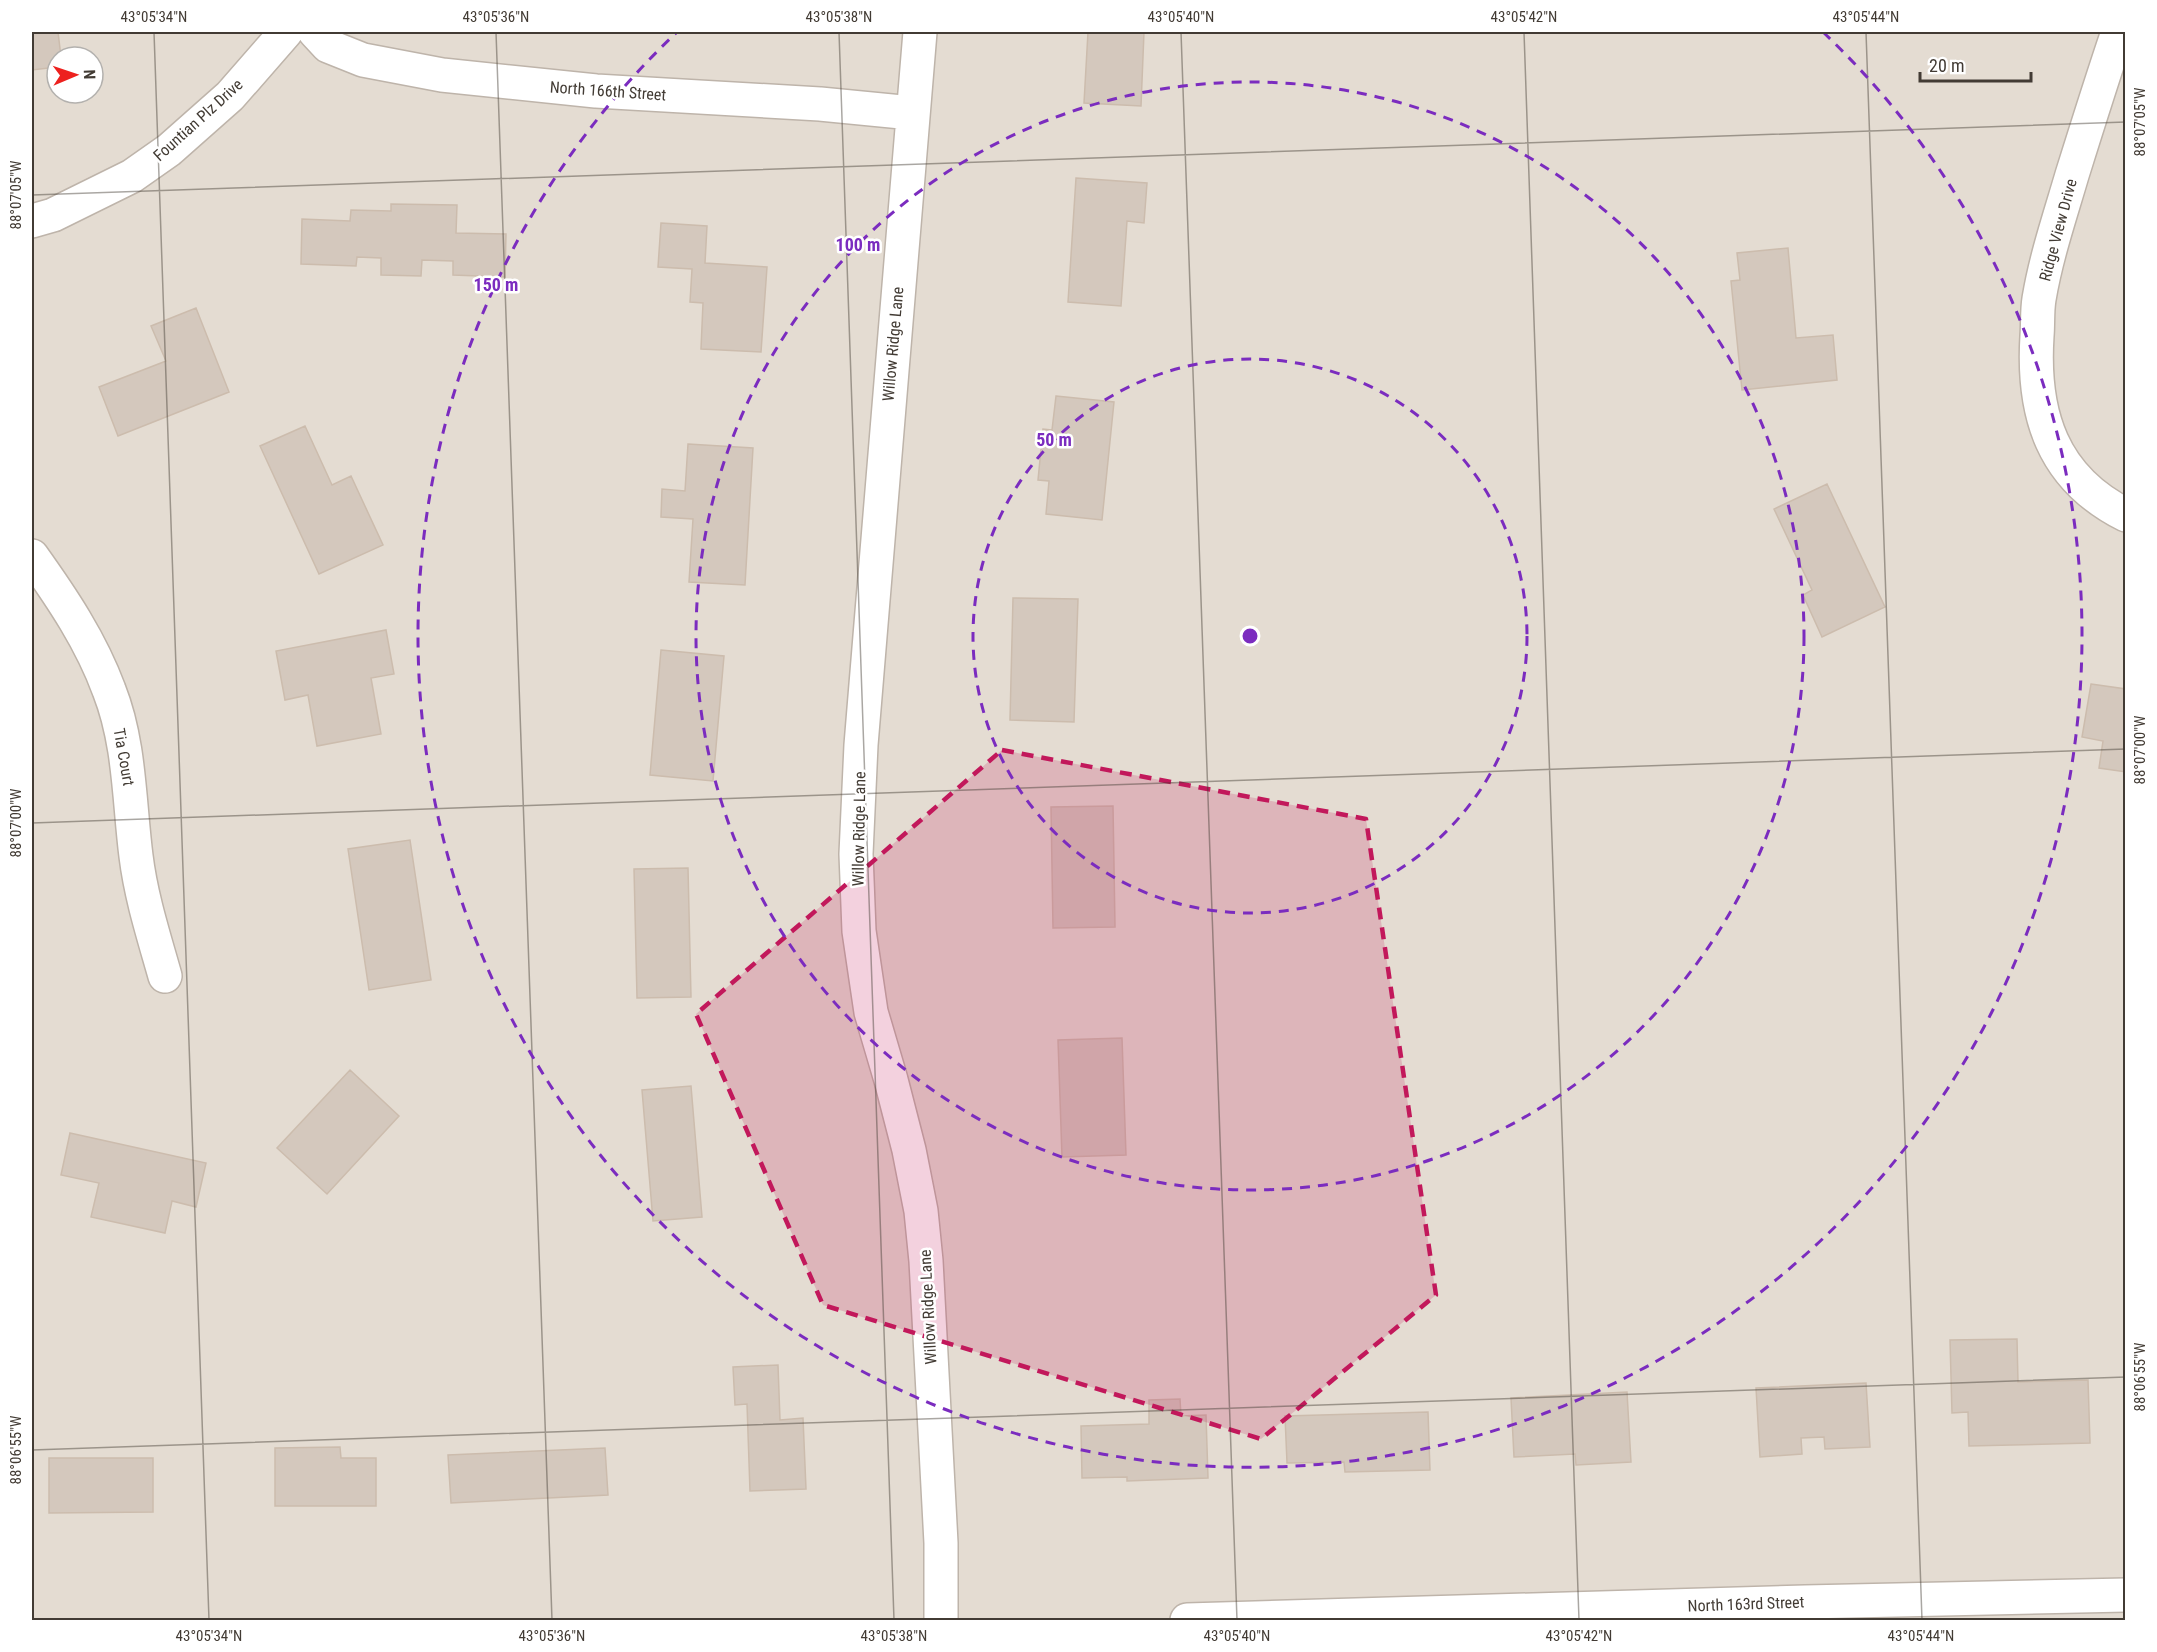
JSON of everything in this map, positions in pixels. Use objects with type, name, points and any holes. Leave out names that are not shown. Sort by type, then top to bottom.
[{"type":"street","name":"Fountian Plz Drive","points":[[32,221],[52,215],[132,176],[169,150],[230,96],[286,32]]},
{"type":"street","name":"North 166th Street","points":[[315,32],[328,46],[363,60],[442,75],[596,91],[820,104],[912,113]]},
{"type":"street","name":"Willow Ridge Lane","points":[[920,32],[862,733],[856,854],[858,931],[871,1012],[909,1150],[921,1211],[926,1261],[941,1543],[941,1620]]},
{"type":"street","name":"Ridge View Drive","points":[[2118,32],[2060,217],[2039,300],[2035,369],[2048,433],[2064,466],[2091,494],[2126,515]]},
{"type":"street","name":"Tia Court","points":[[32,556],[62,598],[87,639],[110,691],[123,742],[132,798],[136,857],[165,976]]},
{"type":"street","name":"North 163rd Street","points":[[1186,1620],[2126,1595]]},
{"type":"highlighted area","points":[[1002,750],[1366,819],[1436,1295],[1261,1439],[823,1305],[696,1014]]},
{"type":"shaded area","points":[[32,32],[2125,32],[2125,1620],[32,1620]]},
{"type":"building","points":[[32,32],[58,32],[60,45],[45,45],[45,68],[32,70]]},
{"type":"building","points":[[1088,32],[1144,32],[1141,106],[1084,103]]},
{"type":"building","points":[[1076,178],[1147,183],[1144,223],[1127,221],[1121,306],[1068,302]]},
{"type":"building","points":[[391,204],[457,205],[456,233],[506,234],[505,277],[453,275],[453,261],[422,260],[421,276],[381,275],[381,258],[357,257],[356,266],[301,264],[302,219],[350,221],[351,210],[391,211]]},
{"type":"building","points":[[661,223],[707,226],[705,263],[767,267],[761,352],[701,349],[703,303],[690,302],[692,269],[658,267]]},
{"type":"building","points":[[1788,248],[1796,338],[1833,335],[1837,380],[1742,390],[1731,281],[1740,280],[1737,253]]},
{"type":"building","points":[[196,308],[229,392],[118,436],[99,387],[166,361],[151,326]]},
{"type":"building","points":[[1056,396],[1114,402],[1102,520],[1046,514],[1049,481],[1038,480],[1043,429],[1052,430]]},
{"type":"building","points":[[305,426],[332,485],[351,476],[383,545],[319,574],[260,446]]},
{"type":"building","points":[[688,444],[753,448],[745,585],[689,582],[693,519],[661,517],[662,489],[685,491]]},
{"type":"building","points":[[1827,484],[1885,607],[1822,637],[1803,595],[1812,590],[1774,509]]},
{"type":"building","points":[[1013,598],[1078,599],[1074,722],[1010,720]]},
{"type":"building","points":[[386,630],[394,674],[371,678],[381,734],[317,746],[308,695],[285,700],[276,651]]},
{"type":"building","points":[[661,650],[724,656],[713,781],[650,775]]},
{"type":"building","points":[[2091,684],[2126,689],[2126,772],[2099,768],[2103,741],[2082,737]]},
{"type":"building","points":[[1113,806],[1115,927],[1053,928],[1051,807]]},
{"type":"building","points":[[410,840],[431,980],[369,990],[348,849]]},
{"type":"building","points":[[688,868],[691,997],[637,998],[634,869]]},
{"type":"building","points":[[1122,1038],[1126,1155],[1062,1157],[1058,1040]]},
{"type":"building","points":[[350,1070],[399,1116],[327,1194],[277,1148]]},
{"type":"building","points":[[691,1086],[702,1217],[653,1221],[642,1090]]},
{"type":"building","points":[[70,1133],[206,1163],[196,1207],[172,1201],[165,1233],[91,1217],[99,1183],[61,1175]]},
{"type":"building","points":[[2017,1339],[2018,1382],[2088,1380],[2090,1443],[1969,1446],[1968,1412],[1952,1413],[1950,1340]]},
{"type":"building","points":[[778,1365],[780,1420],[803,1418],[806,1489],[750,1491],[747,1404],[735,1405],[733,1367]]},
{"type":"building","points":[[1866,1383],[1870,1447],[1825,1449],[1824,1437],[1801,1438],[1802,1454],[1760,1457],[1756,1388]]},
{"type":"building","points":[[1627,1392],[1631,1462],[1576,1465],[1575,1454],[1514,1457],[1511,1398]]},
{"type":"building","points":[[1180,1399],[1181,1416],[1206,1415],[1208,1478],[1127,1481],[1127,1477],[1082,1478],[1081,1426],[1149,1424],[1149,1400]]},
{"type":"building","points":[[1428,1412],[1430,1470],[1345,1472],[1344,1462],[1287,1463],[1285,1416]]},
{"type":"building","points":[[340,1447],[341,1458],[376,1458],[376,1506],[275,1506],[275,1448]]},
{"type":"building","points":[[605,1448],[608,1495],[451,1503],[448,1455]]},
{"type":"building","points":[[49,1458],[153,1458],[153,1512],[49,1513]]}]
